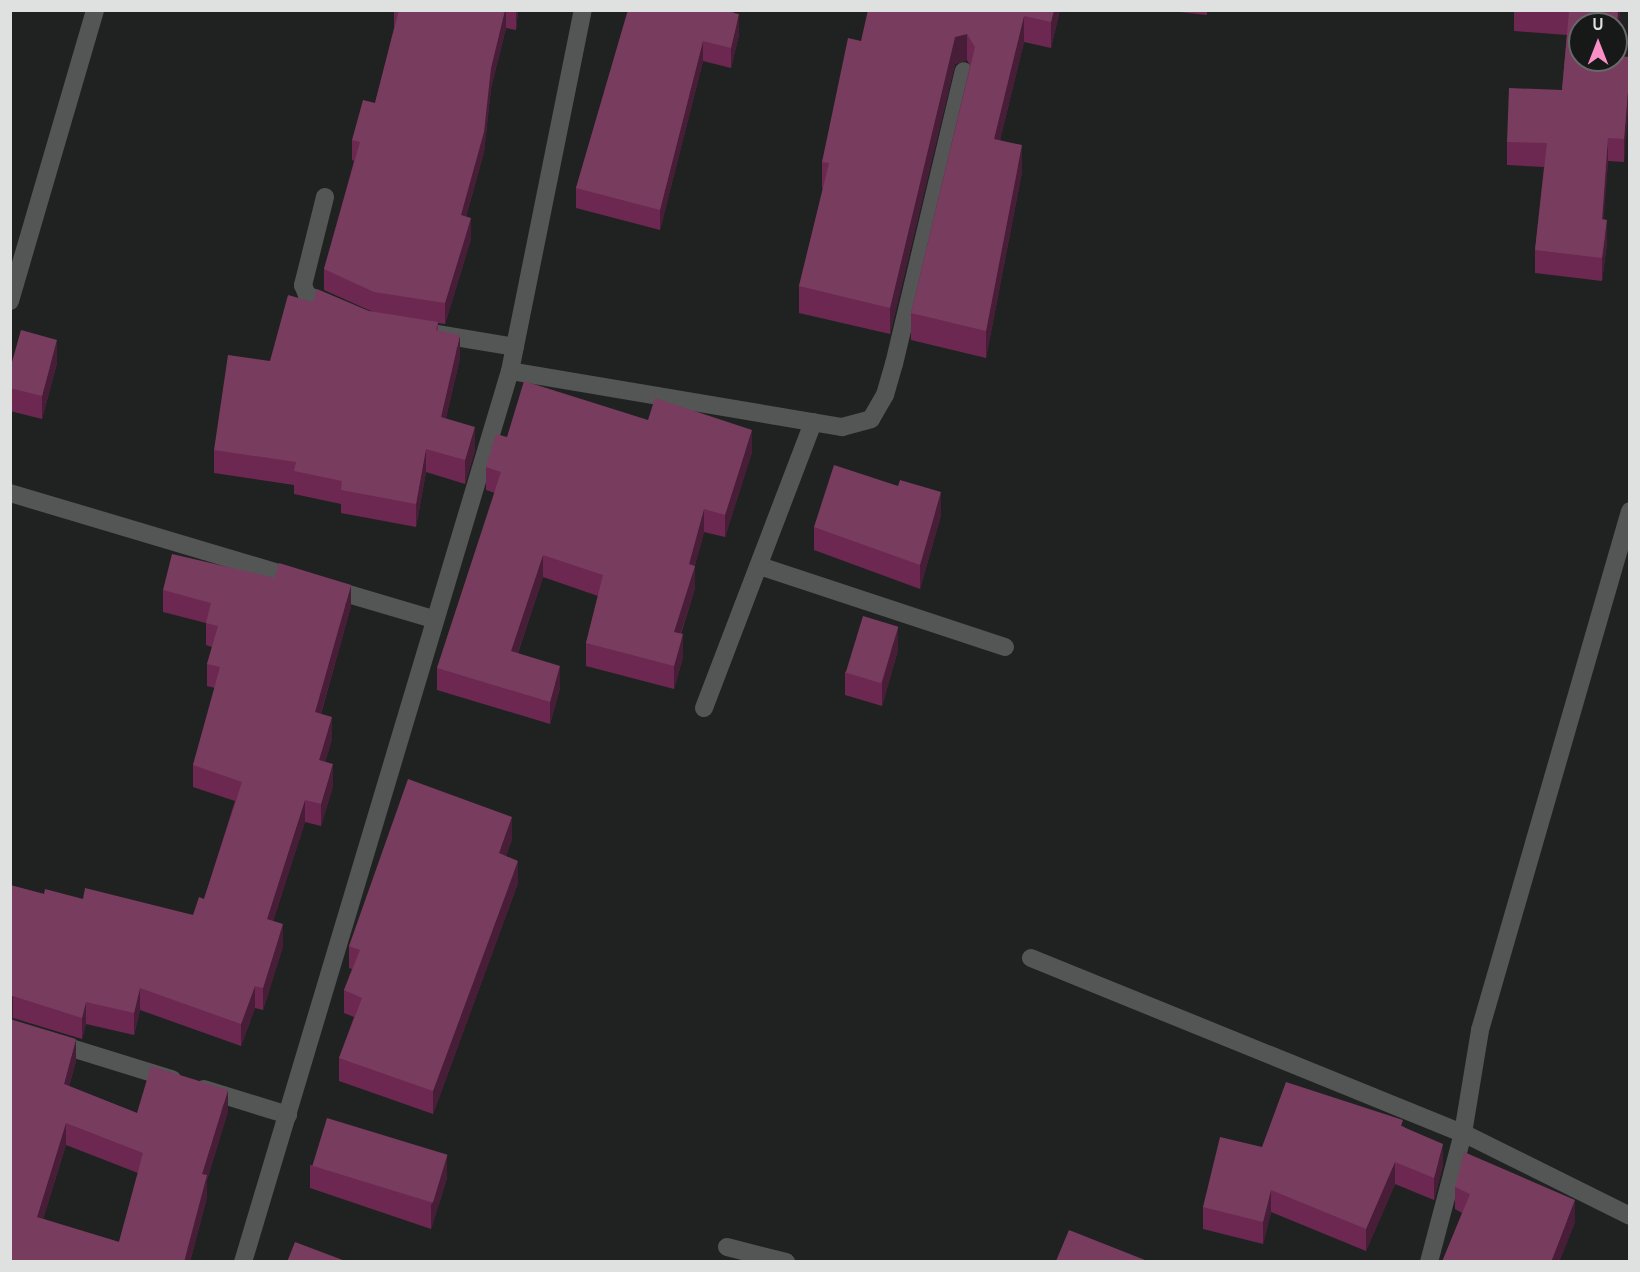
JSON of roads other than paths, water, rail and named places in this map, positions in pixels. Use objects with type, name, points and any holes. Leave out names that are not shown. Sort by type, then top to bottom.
[{"type":"street","points":[[10,301],[95,10]]},
{"type":"street","points":[[243,1262],[433,619],[510,372],[583,10]]},
{"type":"street","points":[[510,372],[842,427],[871,419],[885,395],[964,71]]},
{"type":"street","points":[[326,197],[303,285],[307,294],[350,313]]},
{"type":"street","points":[[415,330],[515,347]]},
{"type":"street","points":[[704,708],[813,422]]},
{"type":"street","points":[[10,493],[433,619]]},
{"type":"street","points":[[1429,1262],[1463,1132],[1480,1030],[1629,511]]},
{"type":"street","points":[[760,566],[1005,647]]},
{"type":"street","points":[[1031,958],[1463,1132],[1629,1216]]},
{"type":"street","points":[[10,1029],[288,1115]]},
{"type":"street","points":[[727,1247],[786,1262]]}]
